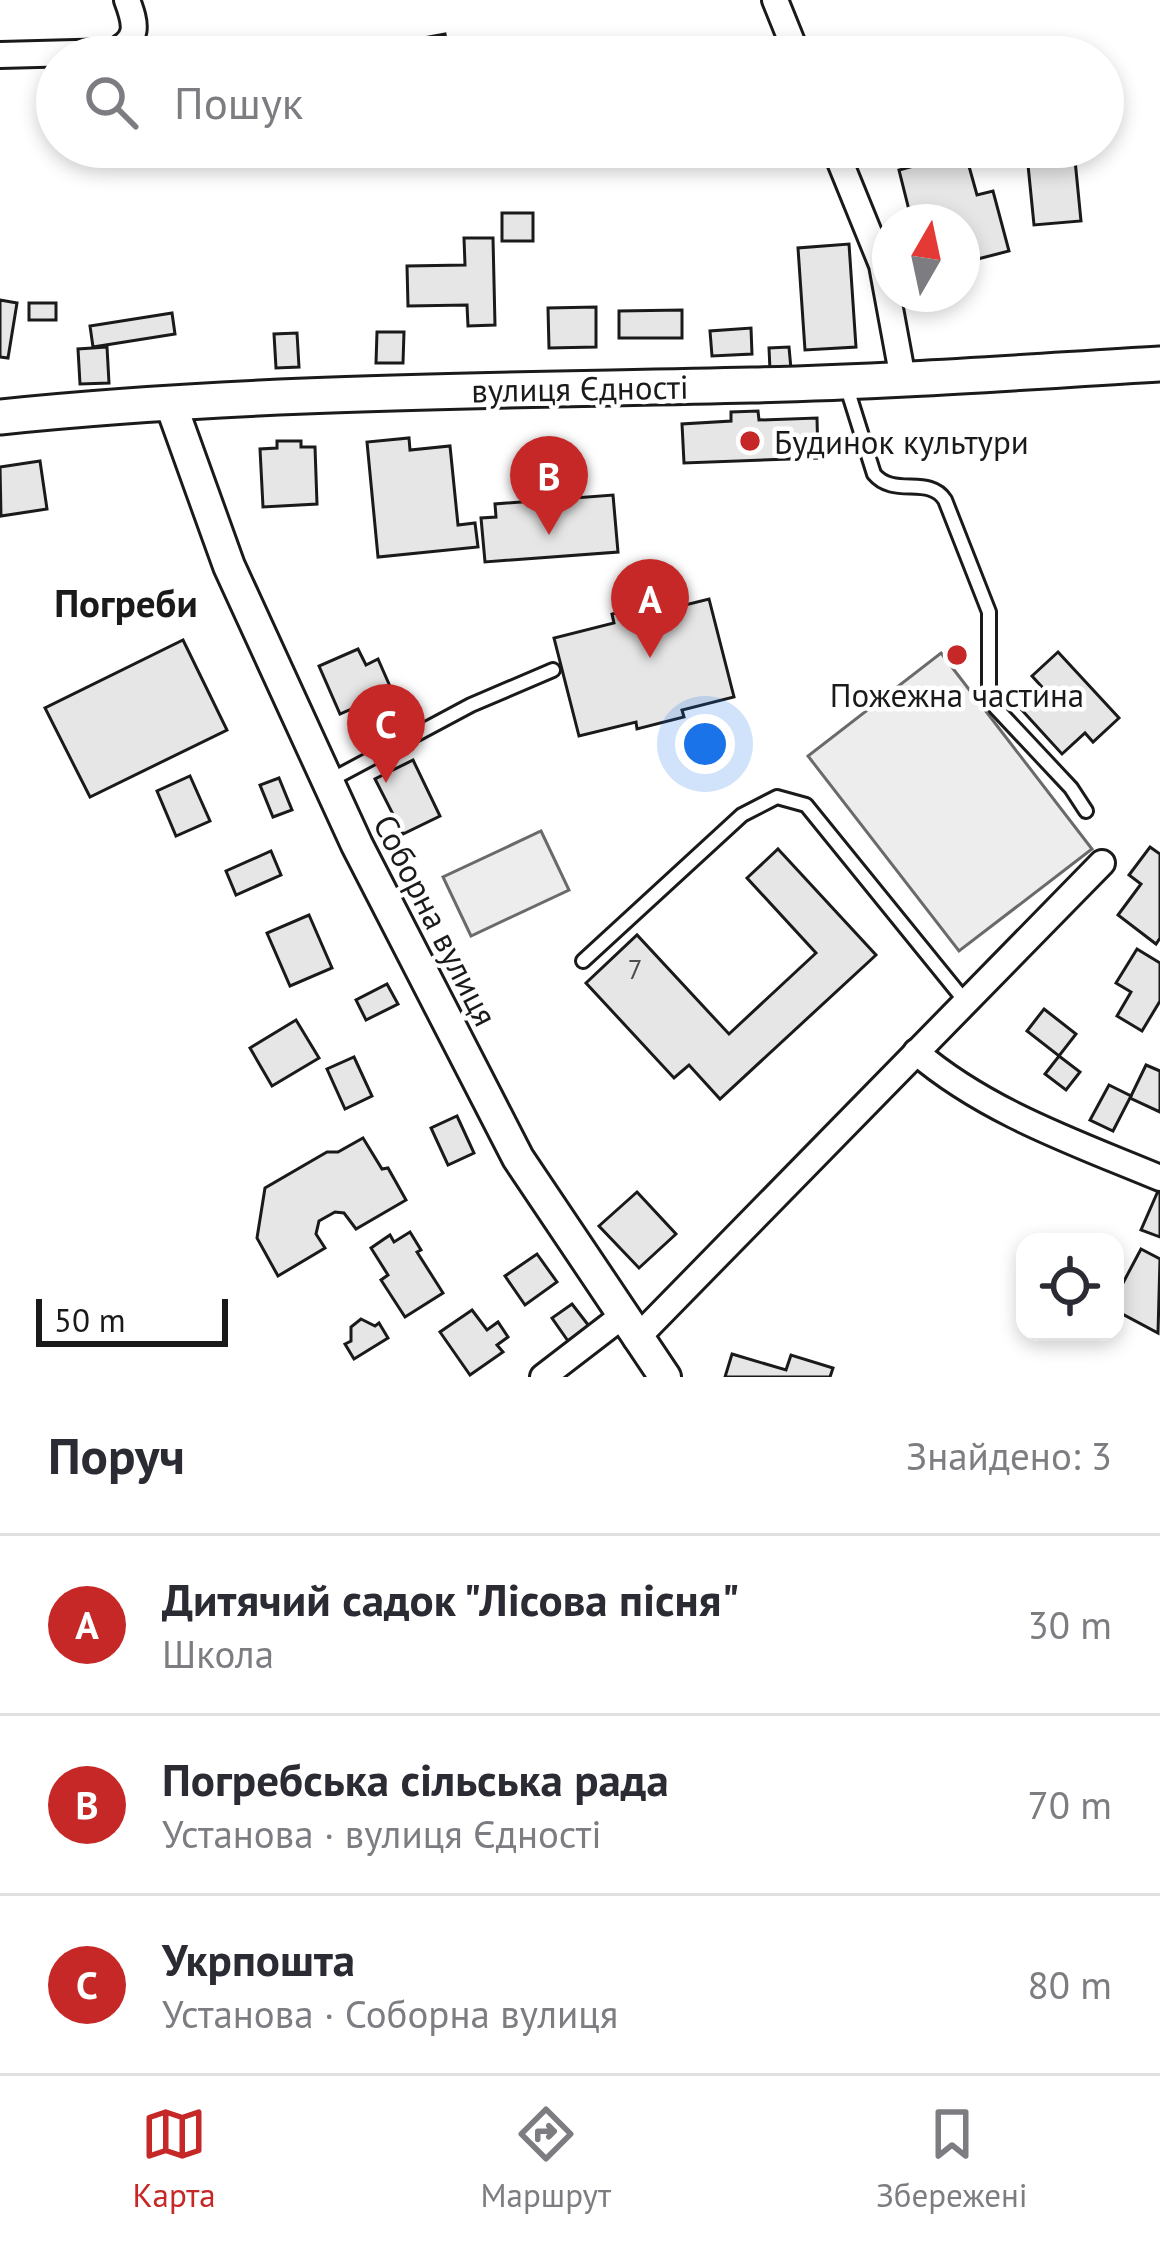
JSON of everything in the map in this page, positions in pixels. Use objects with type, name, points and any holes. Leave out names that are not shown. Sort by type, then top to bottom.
[{"type":"main road","name":"вулиця Єдності","points":[[0,418],[170,402],[904,379],[1160,364]]},
{"type":"street","points":[[127,0],[136,23],[135,36]]},
{"type":"street","points":[[776,0],[790,36]]},
{"type":"street","points":[[0,55],[36,54]]},
{"type":"street","points":[[843,168],[882,265],[904,379]]},
{"type":"street","name":"Соборна вулиця","points":[[170,402],[229,566],[326,782],[518,1158],[665,1377]]},
{"type":"street","points":[[543,1377],[629,1328],[916,1052],[1102,862]]},
{"type":"street","points":[[916,1052],[949,1081],[1031,1124],[1160,1178]]},
{"type":"lane","points":[[845,381],[880,482],[939,491],[945,500],[989,612],[989,695],[995,708],[1071,788],[1086,811]]},
{"type":"lane","points":[[326,782],[472,705],[554,670]]},
{"type":"lane","points":[[583,961],[742,815],[777,797],[806,805],[966,1002]]},
{"type":"shaded area","points":[[941,653],[1092,849],[959,951],[808,756]]},
{"type":"shaded area","points":[[541,831],[569,890],[471,936],[443,877]]},
{"type":"building","points":[[969,168],[977,195],[993,191],[1009,251],[980,258],[980,204],[908,204],[899,170]]},
{"type":"building","points":[[1028,168],[1076,168],[1081,221],[1034,225]]},
{"type":"building","points":[[502,213],[533,213],[533,241],[502,241]]},
{"type":"building","points":[[464,238],[493,238],[495,325],[468,326],[467,305],[408,306],[407,266],[465,265]]},
{"type":"building","points":[[849,244],[856,347],[805,350],[798,248]]},
{"type":"building","points":[[0,300],[17,303],[8,358],[0,357]]},
{"type":"building","points":[[29,303],[56,303],[56,320],[29,320]]},
{"type":"building","points":[[596,307],[596,347],[549,348],[548,308]]},
{"type":"building","points":[[682,310],[682,338],[619,338],[619,311]]},
{"type":"building","points":[[172,313],[175,334],[93,347],[90,326]]},
{"type":"building","points":[[751,328],[752,354],[712,356],[710,331]]},
{"type":"building","points":[[377,332],[404,332],[403,363],[376,363]]},
{"type":"building","points":[[297,333],[299,367],[276,368],[274,334]]},
{"type":"building","points":[[107,347],[109,383],[80,384],[78,349]]},
{"type":"building","points":[[789,347],[791,369],[770,370],[769,348]]},
{"type":"building","name":"Будинок культури","points":[[758,411],[759,420],[817,418],[818,458],[684,463],[682,424],[731,421],[731,412]]},
{"type":"building","points":[[409,438],[410,450],[450,446],[458,525],[475,523],[478,547],[378,557],[367,442]]},
{"type":"building","points":[[277,441],[301,441],[301,447],[315,447],[317,504],[263,507],[260,449],[277,448]]},
{"type":"building","points":[[40,461],[47,509],[1,516],[0,467]]},
{"type":"building","points":[[613,495],[618,552],[485,562],[481,518],[496,517],[495,504]]},
{"type":"building","points":[[709,599],[734,697],[682,710],[684,717],[637,729],[636,722],[579,736],[554,638],[614,623],[612,614],[651,604],[653,613]]},
{"type":"building","points":[[183,640],[227,730],[90,797],[45,708]]},
{"type":"building","points":[[358,649],[366,665],[378,659],[392,691],[340,714],[319,666]]},
{"type":"building","points":[[1058,652],[1119,718],[1093,742],[1085,733],[1062,754],[1020,708],[1042,687],[1032,676]]},
{"type":"building","points":[[413,760],[440,816],[403,834],[375,779]]},
{"type":"building","points":[[190,776],[210,821],[176,836],[157,791]]},
{"type":"building","points":[[279,778],[292,810],[273,817],[260,785]]},
{"type":"building","points":[[1150,847],[1160,854],[1160,938],[1156,944],[1118,915],[1141,884],[1129,875]]},
{"type":"building","points":[[778,849],[876,955],[720,1099],[689,1065],[674,1078],[586,983],[637,935],[729,1034],[816,953],[747,878]]},
{"type":"building","points":[[271,851],[281,875],[236,895],[226,871]]},
{"type":"building","points":[[309,915],[332,968],[290,986],[267,933]]},
{"type":"building","points":[[1137,949],[1160,963],[1160,1001],[1142,1031],[1117,1016],[1131,992],[1116,983]]},
{"type":"building","points":[[387,984],[398,1004],[366,1020],[356,1000]]},
{"type":"building","points":[[1044,1009],[1076,1034],[1059,1056],[1027,1031]]},
{"type":"building","points":[[296,1020],[319,1058],[272,1086],[250,1048]]},
{"type":"building","points":[[1059,1056],[1080,1072],[1066,1090],[1045,1074]]},
{"type":"building","points":[[354,1057],[372,1096],[345,1109],[327,1069]]},
{"type":"building","points":[[1146,1065],[1160,1071],[1160,1112],[1130,1098]]},
{"type":"building","points":[[1109,1085],[1131,1096],[1113,1131],[1090,1120]]},
{"type":"building","points":[[457,1116],[474,1153],[448,1165],[431,1128]]},
{"type":"building","points":[[363,1138],[406,1200],[356,1229],[344,1213],[335,1212],[319,1221],[316,1234],[325,1248],[278,1276],[257,1238],[265,1188],[327,1152],[338,1152]]},
{"type":"building","points":[[637,1192],[676,1234],[639,1268],[599,1226]]},
{"type":"building","points":[[1160,1192],[1160,1237],[1141,1230]]},
{"type":"building","points":[[410,1232],[443,1293],[405,1317],[381,1280],[388,1275],[371,1248],[390,1235],[394,1242]]},
{"type":"building","points":[[1141,1249],[1160,1259],[1158,1333],[1124,1315],[1124,1281]]},
{"type":"building","points":[[537,1254],[557,1282],[525,1305],[505,1276]]},
{"type":"building","points":[[572,1304],[589,1326],[568,1341],[552,1318]]},
{"type":"building","points":[[472,1310],[487,1330],[498,1322],[508,1337],[497,1345],[503,1352],[470,1375],[440,1332]]},
{"type":"building","points":[[361,1319],[375,1326],[379,1323],[388,1338],[354,1359],[345,1344],[351,1341],[351,1327]]},
{"type":"building","points":[[732,1354],[786,1370],[791,1355],[833,1368],[830,1377],[725,1377]]},
{"type":"place","name":"Будинок культури","points":[[750,441]]},
{"type":"place","name":"Погребська сільська рада","points":[[549,535]]},
{"type":"place","name":"Пожежна частина","points":[[957,655]]},
{"type":"place","name":"Дитячий садок \"Лісова пісня\"","points":[[650,658]]},
{"type":"place","name":"Укрпошта","points":[[386,783]]},
{"type":"district","name":"Погреби","points":[[126,602]]}]
